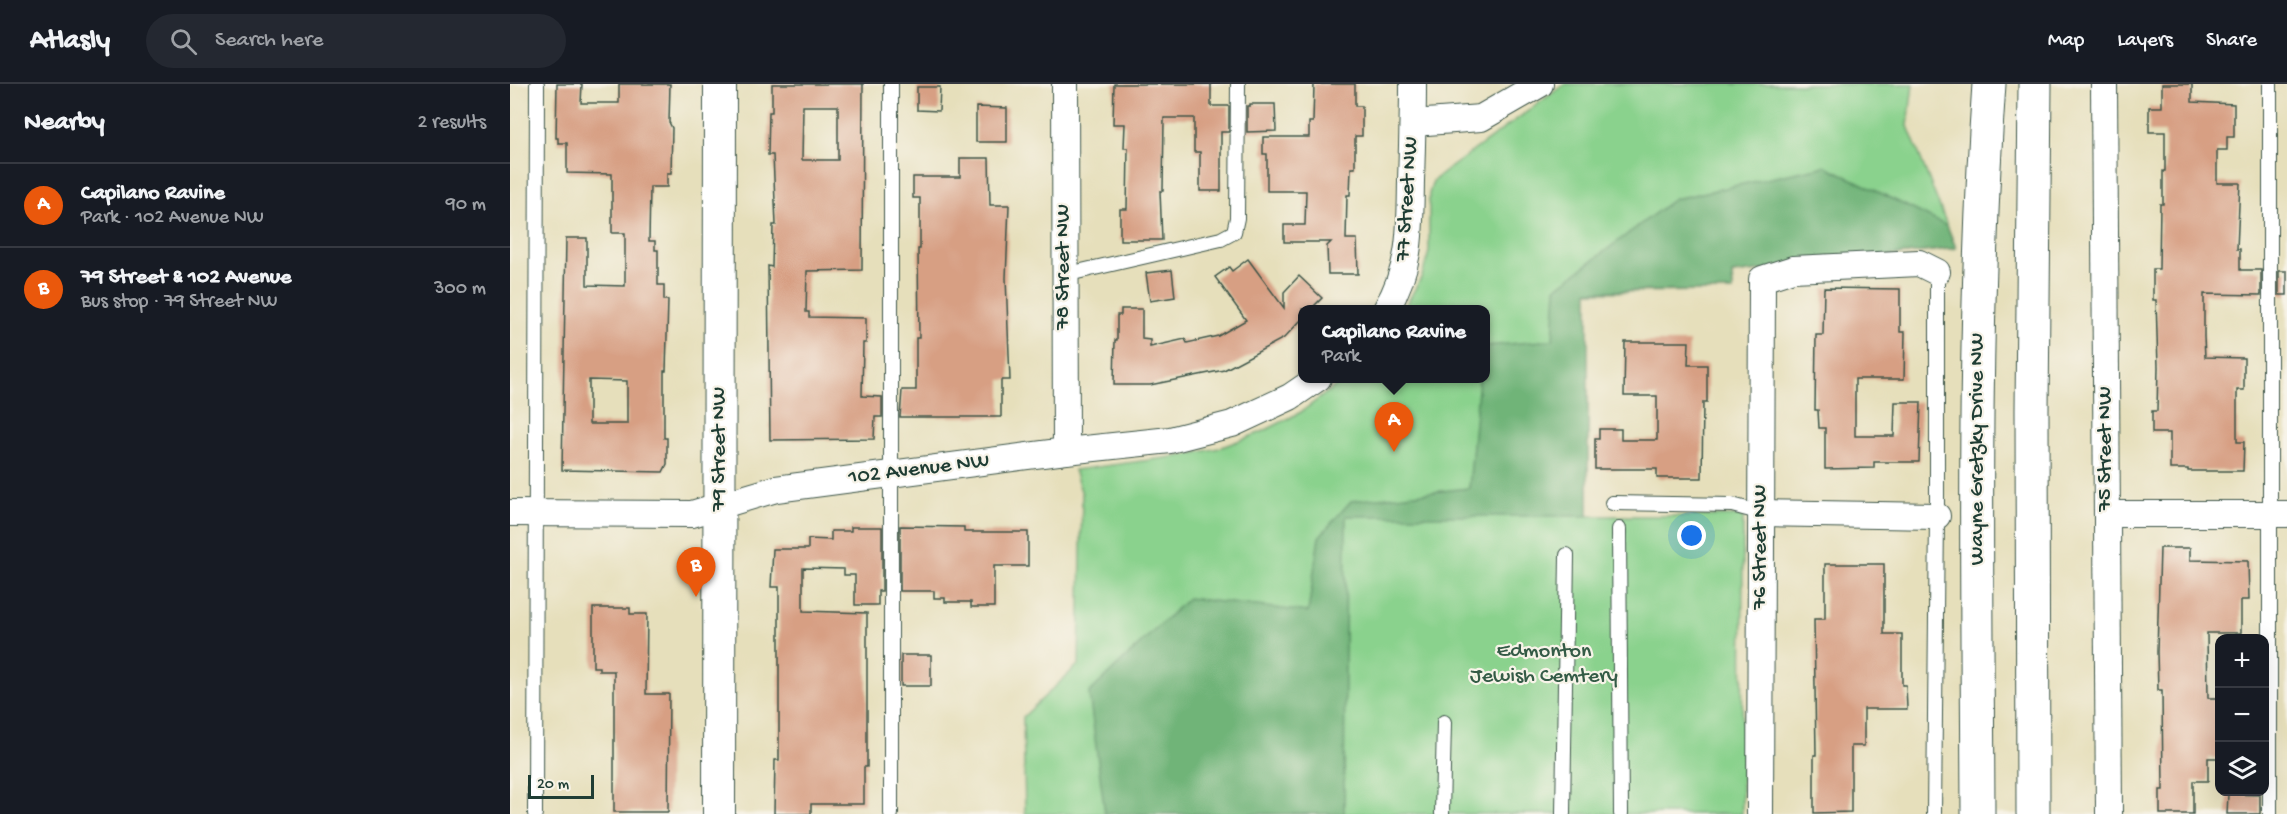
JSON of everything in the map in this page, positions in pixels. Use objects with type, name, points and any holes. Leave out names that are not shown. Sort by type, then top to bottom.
[{"type":"main road","name":"Wayne Gretzky Drive NW","points":[[1978,814],[1978,325],[1989,84]]},
{"type":"main road","points":[[2033,814],[2032,411],[2035,84]]},
{"type":"street","name":"79 Street NW","points":[[719,814],[720,84]]},
{"type":"street","name":"78 Street NW","points":[[1065,84],[1066,451]]},
{"type":"street","name":"77 Street NW","points":[[1388,305],[1402,278],[1408,258],[1412,210],[1413,84]]},
{"type":"street","points":[[1413,123],[1481,118],[1540,84]]},
{"type":"street","name":"75 Street NW","points":[[2104,84],[2109,814]]},
{"type":"street","name":"76 Street NW","points":[[1760,814],[1762,279],[1793,269],[1920,263],[1937,272]]},
{"type":"street","name":"102 Avenue NW","points":[[523,513],[693,514],[776,489],[1066,451],[1170,440],[1201,434],[1262,411],[1290,397],[1311,383]]},
{"type":"street","points":[[1762,513],[1937,516]]},
{"type":"street","points":[[2107,514],[2278,514]]},
{"type":"lane","points":[[535,814],[523,513],[537,84]]},
{"type":"lane","points":[[891,84],[891,814]]},
{"type":"lane","points":[[1064,275],[1221,239],[1234,232],[1237,218],[1238,84]]},
{"type":"lane","points":[[2270,84],[2278,514],[2270,814]]},
{"type":"lane","points":[[1934,814],[1937,272]]},
{"type":"lane","points":[[1612,503],[1732,506],[1762,513]]},
{"type":"lane","points":[[1618,529],[1621,814]]},
{"type":"lane","points":[[1563,814],[1567,555]]},
{"type":"lane","points":[[1442,814],[1444,722]]},
{"type":"green space","name":"Edmonton Jewish Cemtery","points":[[1565,84],[1913,84],[1908,126],[1956,248],[1732,274],[1733,291],[1587,292],[1588,516],[1743,516],[1742,814],[1025,814],[1023,717],[1079,664],[1082,494],[1074,470],[1180,456],[1219,448],[1262,432],[1301,412],[1340,383],[1490,383],[1490,305],[1406,305],[1422,276],[1429,252],[1429,194],[1433,181]]},
{"type":"green space","points":[[1826,166],[1947,226],[1956,248],[1732,274],[1733,291],[1588,291],[1588,516],[1346,516],[1344,814],[1105,814],[1089,693],[1188,598],[1308,612],[1319,537],[1351,501],[1469,488],[1479,383],[1490,383],[1490,346],[1553,340],[1556,288],[1674,199]]},
{"type":"building","points":[[557,84],[582,84],[581,103],[619,103],[619,84],[670,84],[671,173],[667,173],[667,187],[650,187],[649,241],[655,241],[655,250],[658,250],[658,285],[664,285],[664,300],[668,300],[666,371],[664,371],[664,438],[667,438],[667,464],[663,472],[562,470],[566,238],[587,238],[587,285],[625,286],[625,233],[612,233],[612,174],[567,173],[567,143],[558,143],[558,138],[556,138]],"holes":[[[589,380],[627,381],[627,424],[589,424]]]},
{"type":"building","points":[[772,84],[863,84],[862,270],[807,271],[806,312],[809,312],[809,317],[866,318],[862,396],[882,397],[882,417],[875,417],[874,439],[770,440],[768,266],[772,267],[773,225],[776,225],[773,155],[768,155],[769,112],[772,112]],"holes":[[[803,106],[838,106],[838,160],[802,160]]]},
{"type":"building","points":[[1114,84],[1211,84],[1211,106],[1229,106],[1229,132],[1221,132],[1221,191],[1200,191],[1200,152],[1194,152],[1194,118],[1164,118],[1163,191],[1160,191],[1162,240],[1120,240],[1120,209],[1127,209],[1128,148],[1124,148],[1125,124],[1113,124]]},
{"type":"building","points":[[1314,84],[1355,84],[1355,106],[1362,106],[1362,136],[1355,136],[1355,168],[1351,168],[1350,195],[1347,195],[1346,239],[1357,239],[1358,274],[1328,274],[1327,246],[1331,242],[1284,242],[1284,225],[1305,225],[1306,191],[1267,191],[1267,154],[1263,154],[1263,137],[1309,137],[1309,122],[1313,122]]},
{"type":"building","points":[[2162,84],[2192,84],[2192,102],[2234,104],[2234,137],[2227,137],[2227,150],[2217,150],[2217,183],[2240,183],[2237,249],[2240,249],[2240,270],[2261,270],[2261,295],[2204,294],[2204,337],[2205,357],[2244,358],[2244,390],[2237,390],[2237,442],[2244,442],[2243,471],[2170,469],[2170,433],[2152,433],[2152,411],[2157,411],[2158,367],[2153,269],[2159,269],[2160,204],[2163,204],[2165,132],[2149,132],[2149,107],[2162,107]]},
{"type":"building","points":[[917,87],[940,87],[939,111],[917,110]]},
{"type":"building","points":[[1275,104],[1276,131],[1247,132],[1247,106]]},
{"type":"building","points":[[976,107],[1007,108],[1007,142],[976,142]]},
{"type":"building","points":[[960,158],[989,158],[990,205],[1009,205],[1006,278],[1010,380],[1001,380],[1001,417],[900,417],[902,390],[916,390],[916,338],[919,338],[920,198],[913,198],[913,177],[960,177]]},
{"type":"building","points":[[1248,259],[1284,308],[1284,292],[1299,276],[1322,298],[1315,305],[1298,305],[1298,323],[1284,338],[1224,370],[1150,385],[1114,385],[1117,315],[1121,315],[1121,309],[1142,309],[1142,339],[1150,340],[1150,347],[1185,339],[1187,343],[1218,336],[1246,320],[1215,277],[1229,267],[1232,271]]},
{"type":"building","points":[[1172,270],[1175,297],[1150,301],[1146,273]]},
{"type":"building","points":[[2279,271],[2287,271],[2287,295],[2279,295]]},
{"type":"building","points":[[1824,288],[1900,289],[1900,332],[1905,332],[1904,379],[1855,379],[1855,436],[1894,436],[1895,402],[1921,402],[1919,462],[1874,462],[1874,468],[1825,469],[1825,428],[1819,428],[1818,410],[1815,410],[1816,335],[1823,335]]},
{"type":"building","points":[[1625,342],[1689,342],[1688,365],[1707,365],[1707,402],[1703,402],[1702,478],[1657,478],[1657,469],[1595,469],[1595,439],[1599,439],[1599,429],[1621,429],[1621,440],[1657,440],[1657,396],[1624,396]]},
{"type":"building","points":[[900,526],[964,527],[964,532],[1028,532],[1028,566],[994,566],[994,607],[971,607],[971,602],[945,602],[945,598],[934,598],[934,591],[900,591]]},
{"type":"building","points":[[851,527],[882,527],[882,591],[878,591],[878,605],[855,605],[855,575],[844,575],[844,569],[803,568],[803,611],[867,613],[867,767],[864,767],[864,804],[811,804],[811,814],[774,814],[775,760],[779,760],[779,587],[771,587],[773,549],[808,549],[808,539],[831,540],[831,531],[851,531]]},
{"type":"building","points":[[2160,548],[2190,548],[2190,560],[2248,561],[2249,600],[2241,600],[2241,633],[2207,633],[2208,698],[2215,698],[2215,758],[2208,758],[2208,781],[2193,781],[2193,814],[2160,814],[2160,790],[2163,790],[2162,690],[2158,690]]},
{"type":"building","points":[[1825,564],[1884,564],[1884,634],[1902,634],[1902,685],[1906,685],[1907,709],[1864,709],[1864,746],[1851,746],[1851,812],[1814,813],[1814,755],[1816,755],[1814,619],[1825,619]]},
{"type":"building","points":[[593,608],[630,608],[630,614],[647,614],[646,694],[669,694],[668,812],[614,812],[614,671],[599,671],[599,667],[593,667]]},
{"type":"building","points":[[901,655],[931,655],[931,686],[901,686]]},
{"type":"building","points":[[2228,796],[2260,796],[2260,814],[2227,814]]},
{"type":"place","name":"Capilano Ravine","points":[[1394,452]]},
{"type":"place","name":"79 Street & 102 Avenue","points":[[696,597]]}]
